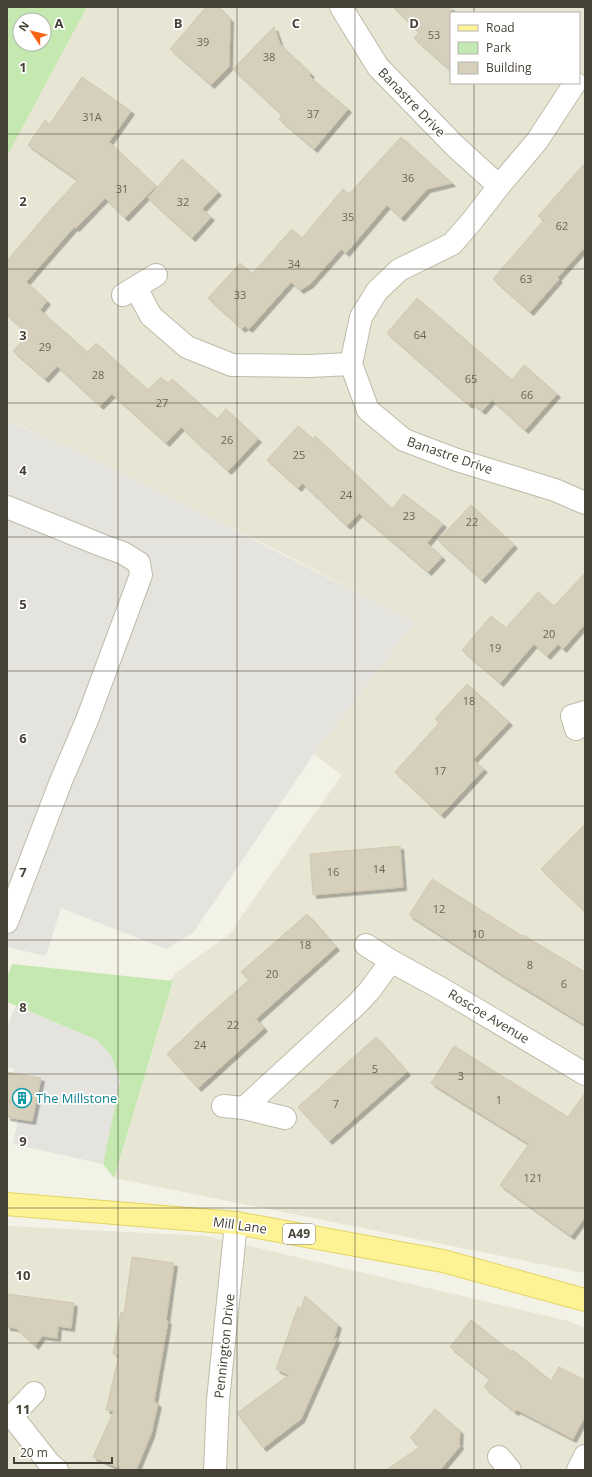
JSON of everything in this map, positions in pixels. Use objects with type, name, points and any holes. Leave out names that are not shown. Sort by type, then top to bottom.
[{"type":"main road","name":"Mill Lane","points":[[7,1204],[236,1223],[443,1261],[585,1300]]},
{"type":"street","name":"Banastre Drive","points":[[341,7],[378,67],[455,146],[499,186]]},
{"type":"street","points":[[156,275],[129,292],[151,316],[187,347],[232,365],[308,366],[351,364],[360,317],[376,291],[399,270],[452,244],[537,141],[575,84]]},
{"type":"street","name":"Banastre Drive","points":[[351,364],[368,410],[404,440],[457,460],[555,490],[585,503]]},
{"type":"street","points":[[7,507],[123,553],[139,563],[142,575],[87,720],[58,787],[7,922]]},
{"type":"street","name":"Roscoe Avenue","points":[[366,945],[585,1074]]},
{"type":"street","points":[[286,1118],[233,1107],[357,1004],[370,990],[391,960]]},
{"type":"street","name":"Pennington Drive","points":[[215,1470],[218,1400],[236,1223]]},
{"type":"street","points":[[34,1393],[9,1416],[49,1463],[57,1470]]},
{"type":"street","points":[[578,1470],[585,1456]]},
{"type":"shaded area","points":[[87,7],[585,7],[585,1273],[114,1178],[173,982],[170,981],[176,973],[231,933],[342,775],[314,754],[415,622],[276,550],[28,429],[7,421],[7,156]]},
{"type":"shaded area","points":[[7,421],[76,450],[415,622],[314,754],[193,933],[166,949],[61,908],[46,956],[7,947]]},
{"type":"shaded area","points":[[16,1006],[97,1040],[111,1055],[120,1081],[103,1164],[13,1144],[18,1119],[32,1121],[41,1078],[13,1073],[14,1069],[7,1068],[7,1026]]},
{"type":"shaded area","points":[[7,1226],[207,1236],[568,1321],[585,1328],[585,1470],[7,1470]]},
{"type":"green space","points":[[7,7],[87,7],[7,156]]},
{"type":"green space","points":[[12,964],[173,981],[114,1178],[103,1164],[120,1081],[97,1040],[7,1002],[7,977]]},
{"type":"building","points":[[206,7],[219,7],[230,19],[229,67],[211,85],[170,49]]},
{"type":"building","points":[[393,7],[451,7],[450,70],[414,38],[419,32]]},
{"type":"building","points":[[274,27],[280,44],[311,74],[309,76],[348,109],[314,149],[279,119],[282,115],[233,69]]},
{"type":"building","points":[[82,77],[131,111],[109,142],[156,186],[125,218],[105,198],[76,228],[74,227],[26,282],[47,301],[40,310],[87,352],[96,343],[148,390],[161,377],[168,384],[172,379],[217,419],[226,409],[258,439],[228,471],[181,427],[166,443],[112,394],[100,406],[57,366],[45,379],[13,351],[29,334],[7,315],[7,261],[78,180],[28,145],[45,120],[50,124]]},
{"type":"building","points":[[401,137],[452,183],[427,189],[401,218],[387,205],[346,253],[341,249],[310,284],[300,290],[291,282],[249,329],[245,326],[242,329],[208,298],[240,263],[252,274],[292,229],[302,238],[343,189],[349,194]]},
{"type":"building","points":[[182,159],[218,192],[202,209],[211,217],[192,238],[148,198]]},
{"type":"building","points":[[585,163],[585,247],[557,278],[559,279],[530,312],[493,279],[544,220],[538,216]]},
{"type":"building","points":[[417,298],[512,380],[524,365],[557,394],[525,430],[492,400],[482,411],[471,402],[469,405],[387,333]]},
{"type":"building","points":[[298,426],[313,439],[315,436],[392,509],[404,494],[443,524],[427,543],[442,557],[428,572],[359,513],[347,526],[302,483],[298,488],[267,460]]},
{"type":"building","points":[[471,505],[514,545],[482,580],[438,540]]},
{"type":"building","points":[[585,573],[585,624],[563,649],[558,644],[547,656],[534,644],[500,683],[462,650],[491,616],[506,628],[538,592],[554,606]]},
{"type":"building","points":[[467,684],[509,722],[473,760],[484,769],[441,815],[395,772],[439,723],[435,719]]},
{"type":"building","points":[[585,824],[585,912],[541,869]]},
{"type":"building","points":[[400,846],[403,887],[313,895],[310,854]]},
{"type":"building","points":[[432,879],[522,936],[523,935],[585,972],[585,1025],[409,915]]},
{"type":"building","points":[[307,914],[336,947],[256,1019],[264,1028],[198,1088],[167,1054],[249,980],[241,972]]},
{"type":"building","points":[[376,1037],[407,1072],[329,1141],[298,1107]]},
{"type":"building","points":[[454,1046],[568,1117],[585,1093],[585,1217],[571,1236],[500,1185],[529,1144],[431,1083]]},
{"type":"building","name":"The Millstone","points":[[7,1072],[41,1078],[32,1121],[7,1117]]},
{"type":"building","points":[[132,1257],[174,1263],[166,1320],[168,1321],[154,1401],[158,1404],[151,1434],[136,1470],[124,1470],[93,1457],[114,1411],[106,1410],[119,1355],[113,1354],[121,1312],[124,1313]]},
{"type":"building","points":[[7,1294],[74,1303],[71,1328],[58,1326],[57,1338],[42,1336],[35,1346],[16,1328],[7,1327]]},
{"type":"building","points":[[305,1296],[338,1325],[333,1341],[337,1338],[301,1419],[263,1448],[237,1413],[289,1375],[276,1369],[298,1307],[301,1309]]},
{"type":"building","points":[[471,1320],[512,1352],[513,1350],[551,1381],[559,1367],[585,1380],[585,1416],[573,1439],[517,1410],[515,1412],[484,1387],[490,1379],[450,1347]]},
{"type":"building","points":[[435,1409],[460,1431],[460,1446],[440,1470],[386,1470],[420,1447],[410,1438]]},
{"type":"place","name":"The Millstone","points":[[22,1098]]}]
